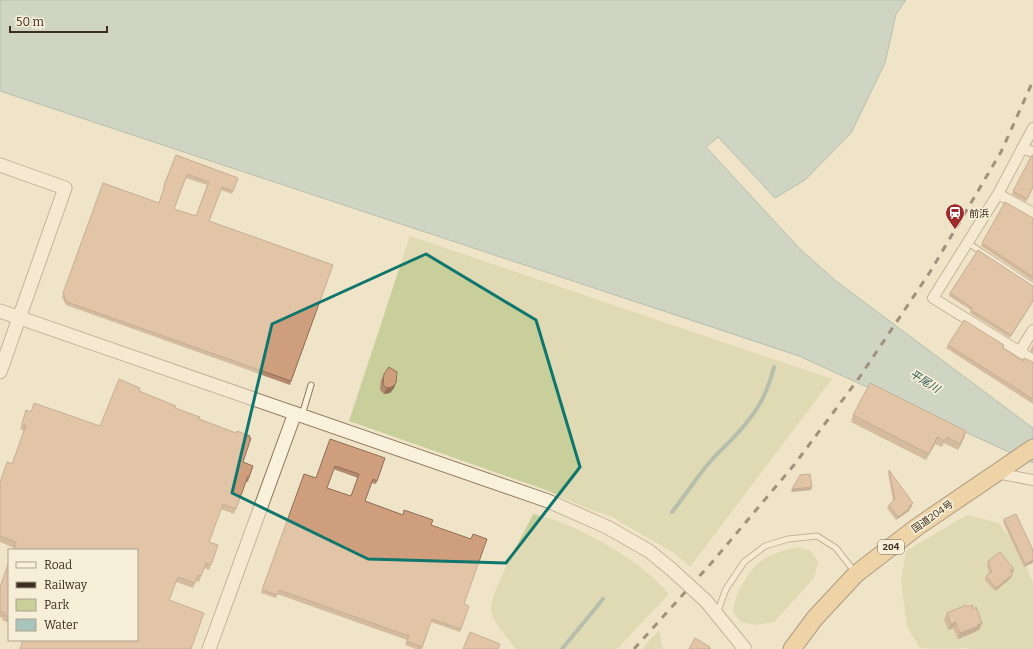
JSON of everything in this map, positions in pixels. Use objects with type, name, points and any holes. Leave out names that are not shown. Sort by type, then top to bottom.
[{"type":"highway","name":"国道204号","points":[[792,649],[815,618],[856,574],[917,527],[1033,448]]},
{"type":"street","points":[[1033,128],[998,194],[933,298],[1033,360]]},
{"type":"street","points":[[1022,148],[1033,152]]},
{"type":"street","points":[[0,165],[65,188],[0,372]]},
{"type":"street","points":[[998,194],[1033,213]]},
{"type":"street","points":[[0,311],[548,501],[607,527],[649,551],[671,568],[706,601],[745,649]]},
{"type":"street","points":[[1020,351],[1033,330]]},
{"type":"street","points":[[209,649],[298,414]]},
{"type":"street","points":[[1002,469],[1033,480]]},
{"type":"lane","points":[[968,243],[1033,286]]},
{"type":"lane","points":[[298,414],[311,385]]},
{"type":"lane","points":[[717,614],[726,589],[744,562],[765,546],[788,539],[817,536],[836,548],[856,574]]},
{"type":"highlighted area","points":[[426,254],[536,320],[580,467],[506,563],[368,559],[232,493],[272,324]]},
{"type":"green space","points":[[410,236],[832,379],[690,567],[674,553],[612,517],[581,506],[546,490],[349,421]]},
{"type":"green space","points":[[533,514],[563,523],[606,544],[634,562],[658,582],[669,594],[617,649],[516,649],[494,619],[491,610],[492,601],[496,590],[508,562]]},
{"type":"green space","points":[[967,515],[999,523],[1020,550],[1033,583],[1033,649],[920,648],[907,627],[901,580],[906,551]]},
{"type":"green space","points":[[797,547],[811,551],[818,562],[814,578],[774,622],[756,625],[741,622],[733,612],[734,605],[748,575],[758,563],[764,559],[776,553]]},
{"type":"green space","points":[[659,630],[663,649],[642,649]]},
{"type":"water","name":"平尾川","points":[[0,0],[906,0],[896,14],[885,63],[851,133],[805,180],[775,198],[718,137],[706,147],[800,249],[836,281],[1033,428],[1033,463],[799,356],[0,91]]},
{"type":"building","points":[[176,155],[238,178],[233,191],[222,187],[209,221],[333,265],[291,381],[67,302],[63,293],[103,183],[159,203],[164,185]],"holes":[[[187,174],[209,182],[196,216],[174,209]]]},
{"type":"building","points":[[1032,155],[1033,187],[1027,199],[1013,191]]},
{"type":"building","points":[[1005,202],[1033,218],[1033,277],[982,243]]},
{"type":"building","points":[[978,250],[1033,286],[1033,301],[1011,335],[971,310],[972,308],[950,293]]},
{"type":"building","points":[[964,320],[1004,345],[1003,348],[1023,361],[1024,358],[1033,362],[1033,399],[948,345]]},
{"type":"building","points":[[389,367],[397,372],[396,383],[392,387],[387,388],[383,385],[384,374]]},
{"type":"building","points":[[119,379],[140,388],[139,391],[176,406],[175,408],[200,417],[199,419],[236,433],[237,431],[250,436],[249,438],[251,438],[243,462],[253,466],[236,509],[223,504],[209,542],[218,545],[211,565],[206,563],[201,576],[198,575],[195,583],[178,577],[169,600],[204,613],[191,649],[20,649],[23,641],[138,641],[138,549],[14,549],[16,542],[0,536],[0,482],[7,462],[12,464],[26,425],[22,424],[26,410],[31,412],[34,403],[100,426]]},
{"type":"building","points":[[870,383],[966,431],[960,444],[947,437],[944,441],[937,437],[929,454],[853,415]]},
{"type":"building","points":[[330,439],[385,458],[377,481],[373,479],[365,501],[403,515],[404,510],[433,520],[431,525],[471,539],[473,534],[487,539],[464,604],[469,606],[461,629],[432,619],[422,647],[407,641],[409,636],[279,590],[277,595],[262,590],[304,474],[316,478]],"holes":[[[335,466],[359,474],[351,496],[327,488]]]},
{"type":"building","points":[[889,470],[913,503],[909,506],[910,508],[898,517],[889,505],[895,499]]},
{"type":"building","points":[[810,474],[812,487],[792,489],[800,475]]},
{"type":"building","points":[[1016,514],[1033,550],[1033,560],[1025,564],[1004,519]]},
{"type":"building","points":[[1000,552],[1014,569],[1010,571],[1013,574],[996,588],[986,576],[992,572],[988,564],[990,562],[988,561]]},
{"type":"building","points":[[8,565],[8,617],[4,615],[5,613],[0,611],[0,587]]},
{"type":"building","points":[[966,605],[967,607],[972,605],[973,609],[976,607],[982,623],[960,633],[956,622],[951,624],[947,613]]},
{"type":"building","points":[[470,632],[500,644],[498,649],[463,649]]},
{"type":"building","points":[[695,638],[710,647],[709,648],[711,649],[689,649]]},
{"type":"waterway","points":[[672,512],[704,469],[752,416],[764,396],[774,367]]},
{"type":"waterway","points":[[562,649],[603,599]]},
{"type":"railway","points":[[634,649],[714,560],[794,465],[859,378],[930,272],[1001,152],[1033,81]]},
{"type":"place","name":"前浜","points":[[955,230]]}]
